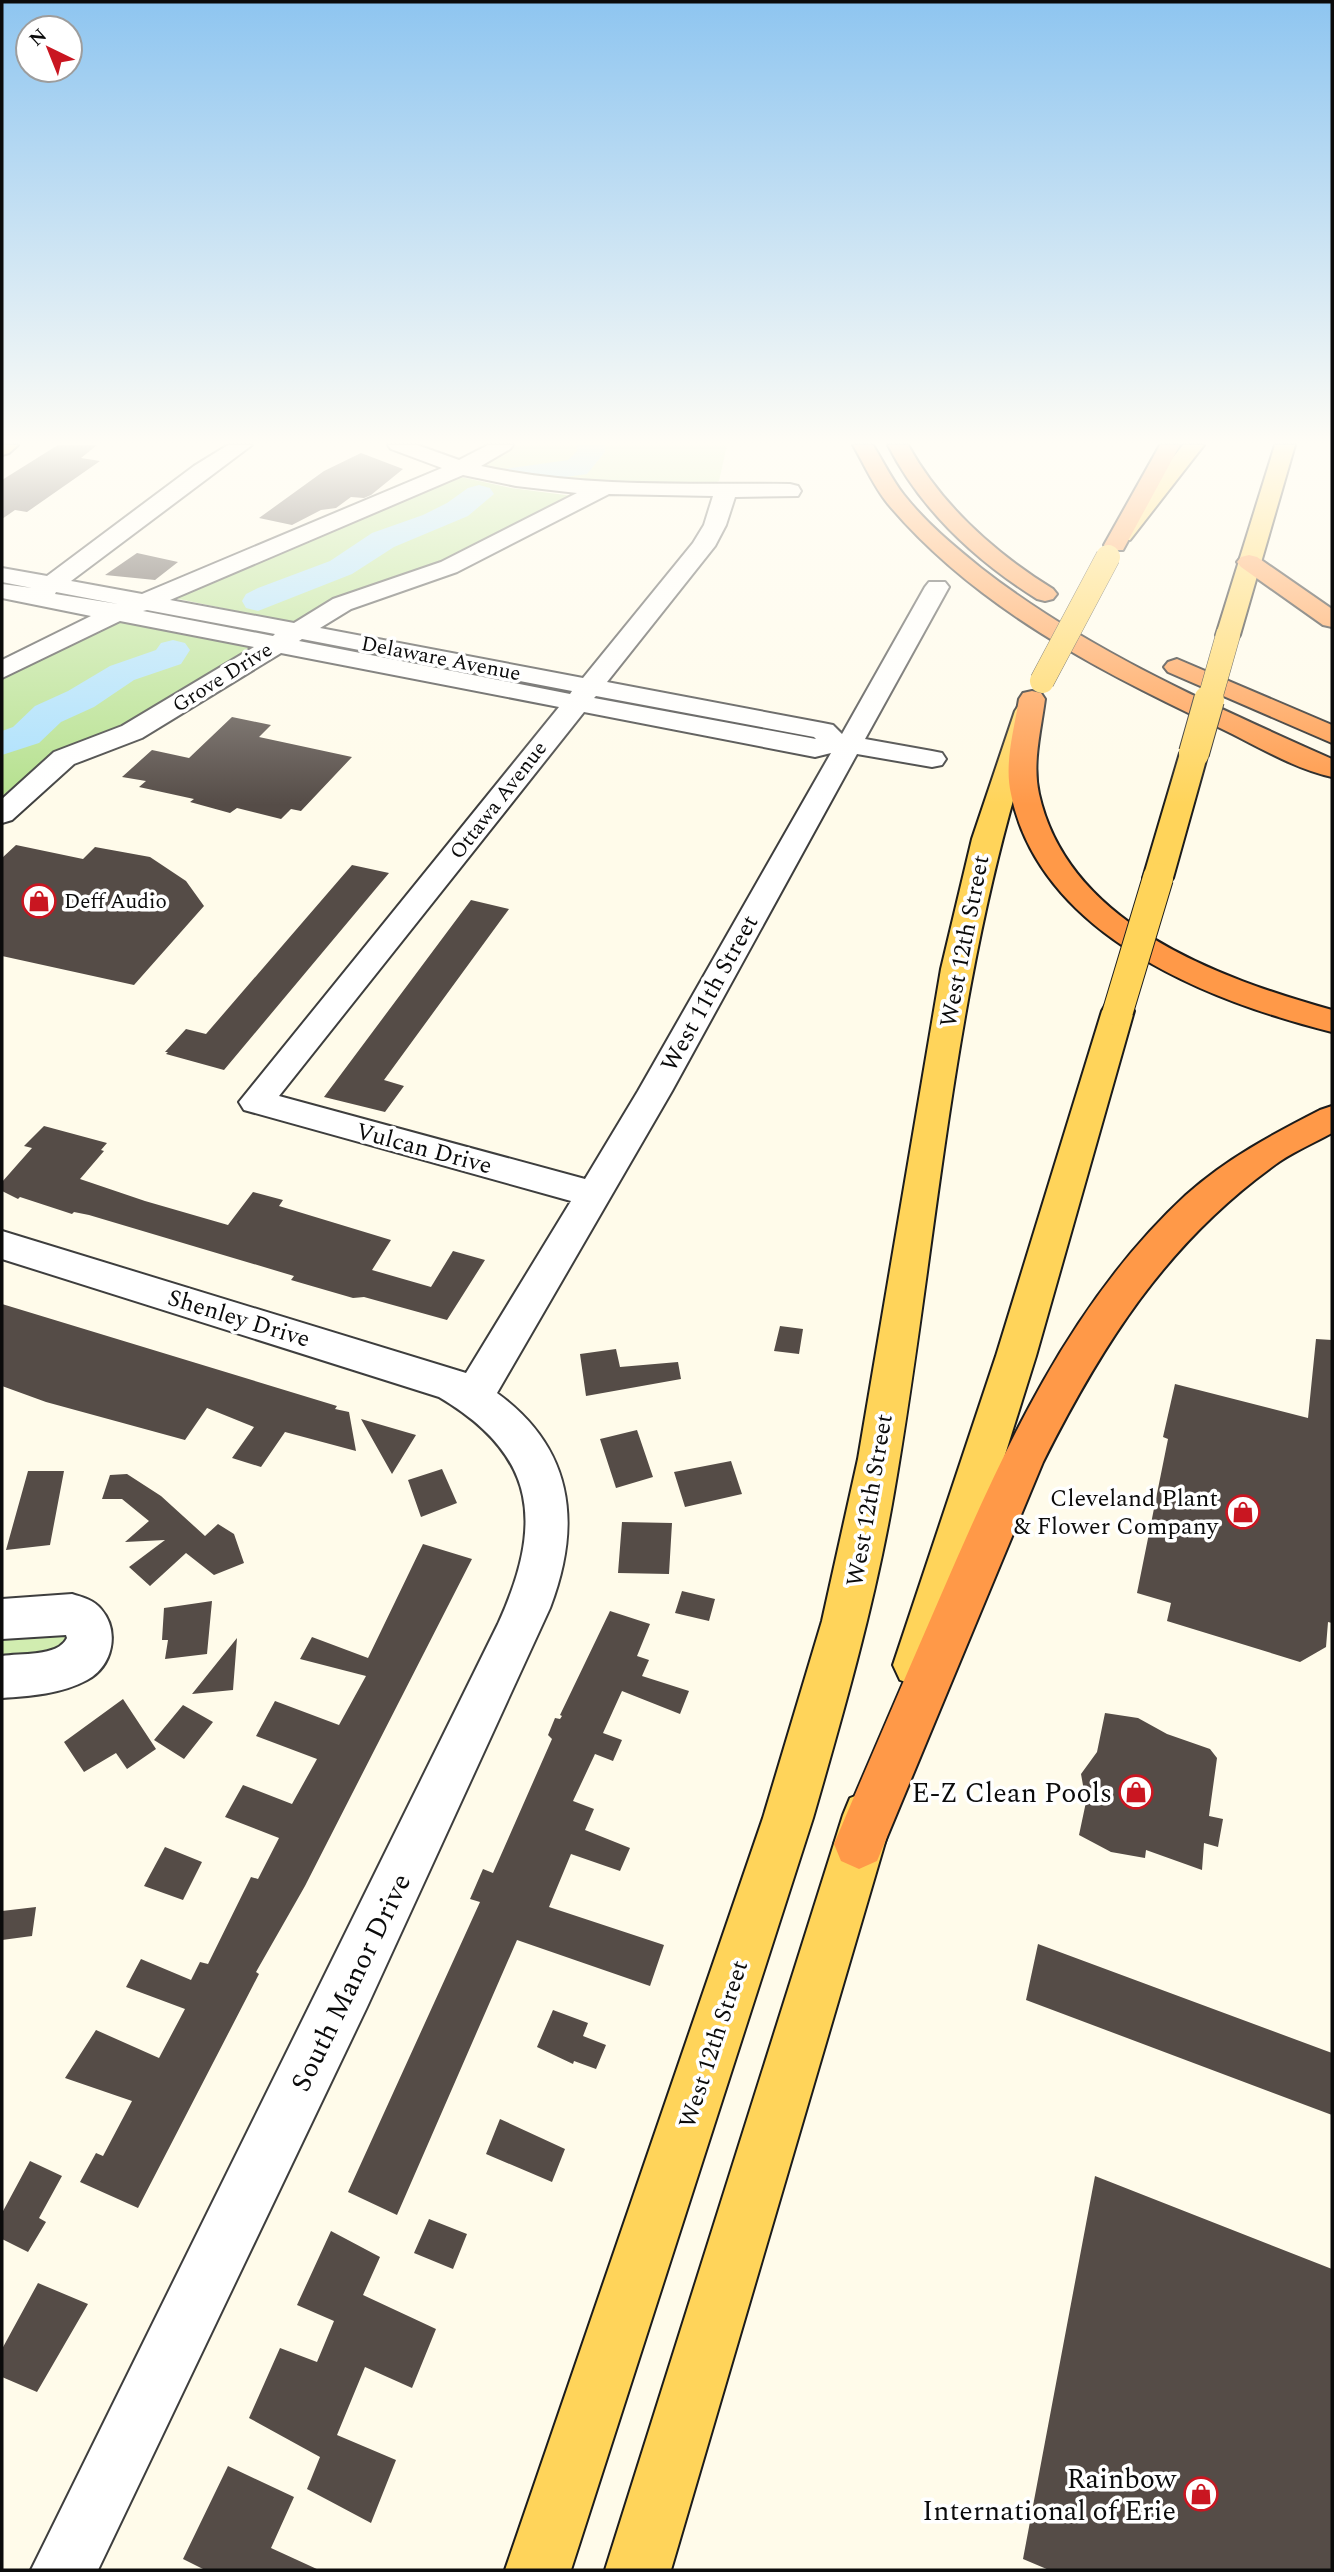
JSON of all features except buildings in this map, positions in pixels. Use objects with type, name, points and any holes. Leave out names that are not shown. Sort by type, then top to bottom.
[{"type":"highway","points":[[963,565],[1007,598],[1093,653],[1245,731],[1332,769]]},
{"type":"highway","points":[[1253,565],[1332,620]]},
{"type":"highway","points":[[1006,566],[1031,586],[1100,626]]},
{"type":"highway","points":[[1159,657],[1332,735]]},
{"type":"highway","points":[[1037,690],[1023,774],[1027,808],[1043,848],[1074,889],[1114,926],[1169,960],[1240,992],[1332,1021]]},
{"type":"highway","points":[[859,1844],[1007,1489],[1044,1413],[1089,1339],[1160,1246],[1212,1195],[1261,1156],[1332,1118]]},
{"type":"main road","name":"West 12th Street","points":[[538,2570],[788,1818],[824,1700],[852,1591],[872,1493],[967,908],[1001,782],[1037,690],[1104,565]]},
{"type":"main road","points":[[638,2570],[859,1844],[1016,1356],[1248,565]]},
{"type":"street","points":[[43,591],[77,565]]},
{"type":"street","points":[[2,670],[35,651],[118,613],[232,565]]},
{"type":"street","name":"Grove Drive","points":[[2,814],[64,758],[132,732],[297,630],[360,596],[453,565]]},
{"type":"street","name":"Ottawa Avenue","points":[[256,1102],[688,565]]},
{"type":"street","name":"Delaware Avenue","points":[[2,575],[43,591],[118,613],[275,644],[582,695]]},
{"type":"street","name":"West 11th Street","points":[[474,1396],[729,960],[841,743],[937,587]]},
{"type":"street","name":"Delaware Avenue","points":[[2,591],[43,591],[145,602],[297,630],[815,749],[841,743],[932,759]]},
{"type":"street","name":"Vulcan Drive","points":[[256,1102],[593,1194]]},
{"type":"street","name":"Shenley Drive","points":[[2,1245],[366,1356],[453,1385],[474,1396]]},
{"type":"street","name":"South Manor Drive","points":[[64,2570],[395,1892],[534,1594],[544,1562],[548,1525],[545,1495],[524,1448],[498,1416],[474,1396]]},
{"type":"street","points":[[2,1619],[72,1614],[86,1624],[91,1642],[76,1663],[55,1671],[2,1677]]},
{"type":"green space","points":[[249,565],[435,565],[331,601],[294,623],[174,598]]},
{"type":"green space","points":[[116,619],[248,644],[252,651],[141,721],[44,761],[2,796],[2,678]]},
{"type":"green space","points":[[61,1633],[71,1640],[57,1652],[2,1657],[2,1639]]},
{"type":"waterway","points":[[258,601],[347,565]]},
{"type":"waterway","points":[[2,744],[26,735],[48,714],[81,699],[122,673],[169,657],[173,650]]},
{"type":"place","name":"Deff Audio","points":[[39,901]]},
{"type":"place","name":"Cleveland Plant & Flower Company","points":[[1243,1512]]},
{"type":"place","name":"E-Z Clean Pools","points":[[1136,1792]]},
{"type":"place","name":"Rainbow International of Erie","points":[[1201,2494]]}]
